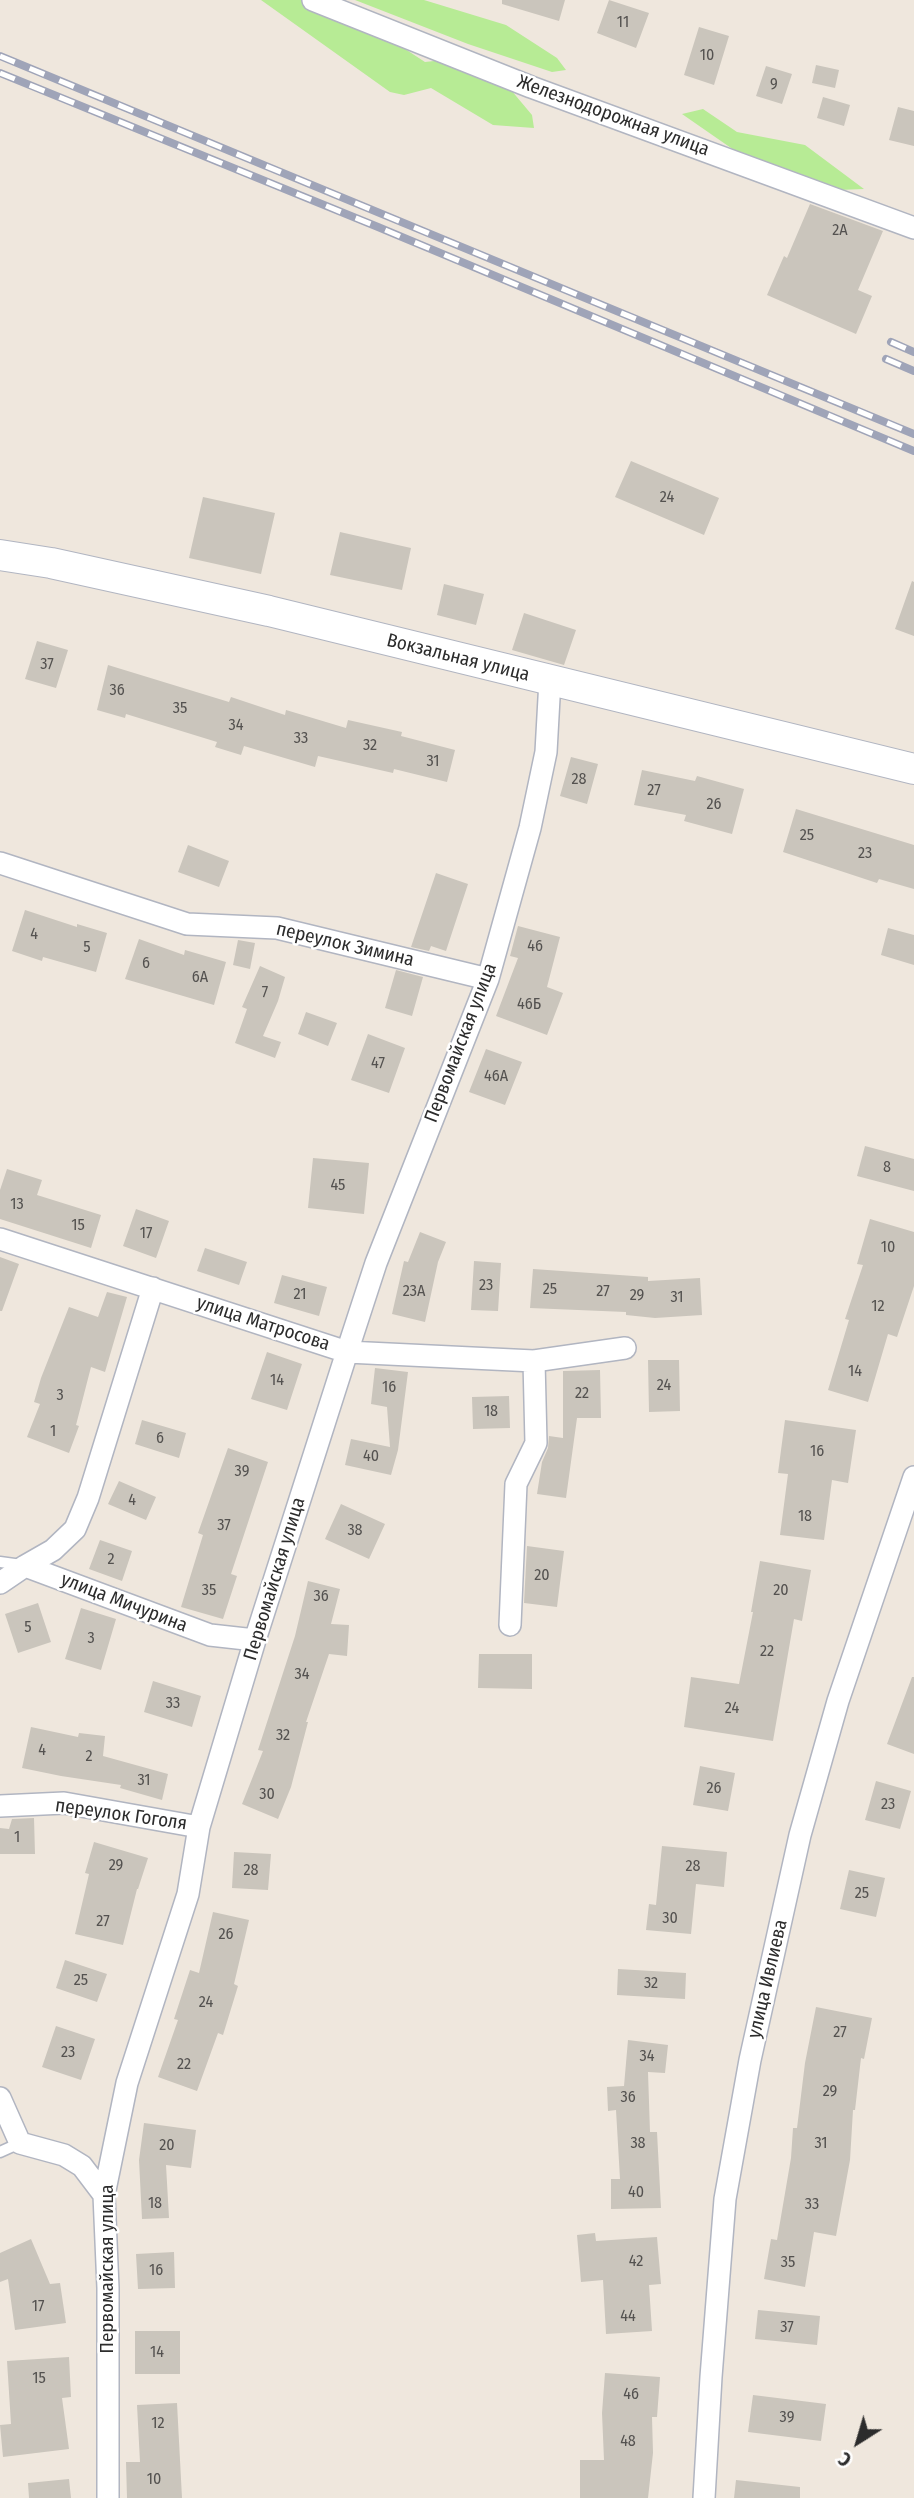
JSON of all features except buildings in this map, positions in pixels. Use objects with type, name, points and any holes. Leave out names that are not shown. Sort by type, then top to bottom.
[{"type":"street","name":"Железнодорожная улица","points":[[313,0],[531,87],[914,228]]},
{"type":"street","name":"Вокзальная улица","points":[[0,555],[51,563],[255,608],[914,769]]},
{"type":"street","name":"Первомайская улица","points":[[108,2498],[108,2288],[104,2195],[127,2083],[188,1894],[199,1827],[255,1640],[376,1263],[488,979],[530,828],[544,765],[550,680]]},
{"type":"street","name":"переулок Зимина","points":[[0,863],[187,924],[277,928],[488,979]]},
{"type":"street","name":"улица Матросова","points":[[0,1239],[347,1352],[534,1361],[625,1348]]},
{"type":"street","points":[[0,1583],[53,1550],[75,1529],[88,1498],[153,1287]]},
{"type":"street","points":[[510,1625],[516,1484],[536,1443],[534,1361]]},
{"type":"street","name":"улица Ивлиева","points":[[704,2498],[725,2199],[750,2060],[811,1795],[838,1700],[914,1477]]},
{"type":"street","name":"улица Мичурина","points":[[25,1566],[210,1635],[255,1640]]},
{"type":"street","name":"переулок Гоголя","points":[[0,1806],[64,1803],[199,1827]]},
{"type":"street","points":[[0,2098],[20,2143],[64,2155],[82,2166],[104,2195]]},
{"type":"lane","points":[[0,1562],[25,1566]]},
{"type":"lane","points":[[0,2152],[20,2143]]},
{"type":"green space","points":[[261,0],[301,0],[402,47],[425,62],[452,59],[511,90],[532,115],[534,128],[493,125],[431,88],[404,95],[390,92]]},
{"type":"green space","points":[[355,0],[424,0],[506,25],[557,58],[566,70],[552,72],[468,44]]},
{"type":"green space","points":[[703,109],[737,132],[805,145],[864,189],[838,190],[757,166],[682,114]]},
{"type":"railway","points":[[0,56],[914,434]]},
{"type":"railway","points":[[0,73],[378,227],[914,451]]},
{"type":"railway","points":[[891,342],[914,352]]},
{"type":"railway","points":[[886,359],[914,371]]}]
